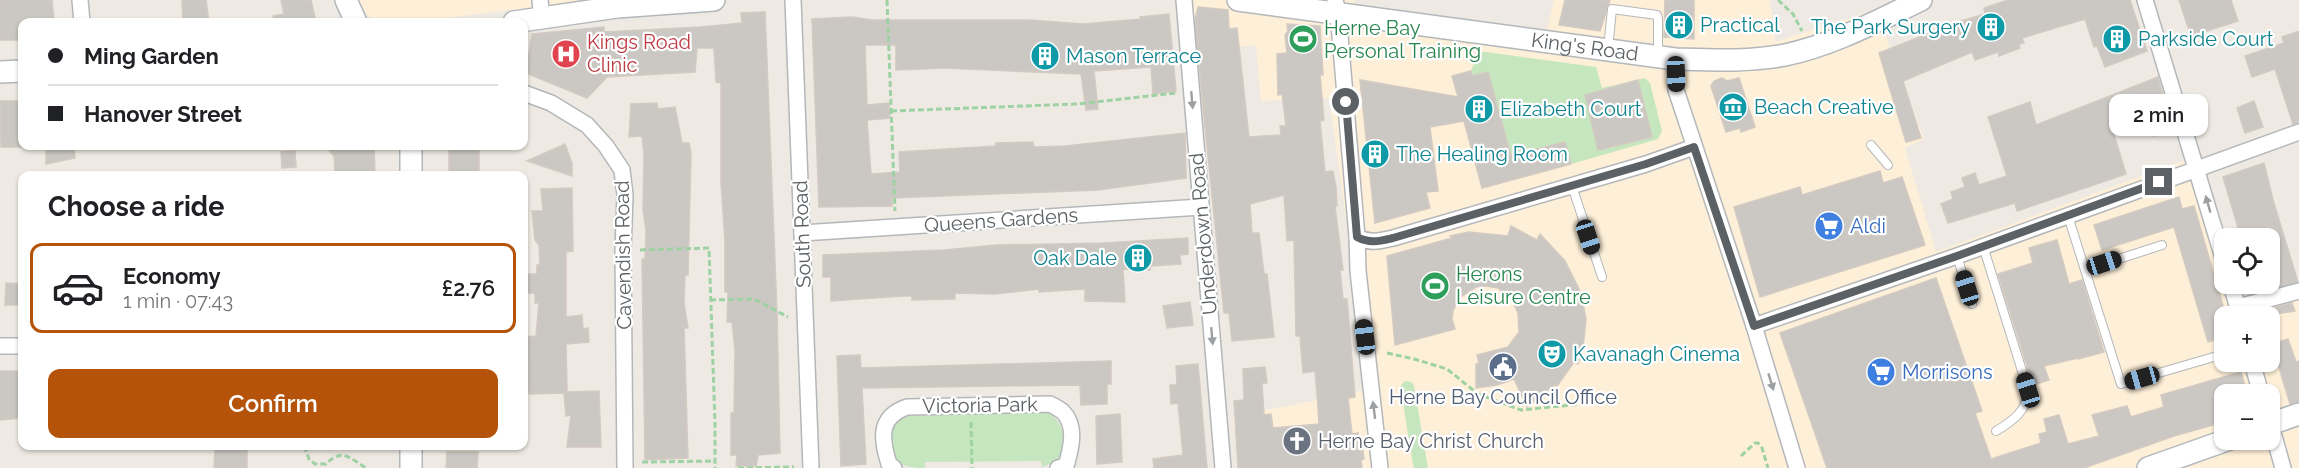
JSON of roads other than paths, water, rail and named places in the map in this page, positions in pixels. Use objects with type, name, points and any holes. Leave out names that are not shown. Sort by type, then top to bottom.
[{"type":"street","points":[[80,0],[82,18]]},
{"type":"street","points":[[346,0],[354,18]]},
{"type":"street","points":[[522,18],[541,10],[616,3],[705,0]]},
{"type":"street","name":"South Road","points":[[793,0],[811,467]]},
{"type":"street","name":"Underdown Road","points":[[1184,0],[1222,468]]},
{"type":"street","name":"King's Road","points":[[1238,0],[1340,4],[1608,50],[1666,58],[1723,60],[1784,55],[1810,48],[1839,38],[1921,0]]},
{"type":"street","points":[[2145,0],[2215,228]]},
{"type":"street","points":[[1340,4],[1358,271],[1380,468]]},
{"type":"street","points":[[1666,58],[1754,326],[1797,468]]},
{"type":"street","points":[[0,72],[18,71]]},
{"type":"street","name":"Cavendish Road","points":[[528,94],[550,102],[587,124],[622,170],[625,195],[623,251],[625,465]]},
{"type":"street","points":[[1754,326],[1957,256],[2299,132]]},
{"type":"street","points":[[1357,237],[1375,242],[1393,238],[1646,164],[1694,147]]},
{"type":"street","points":[[411,150],[411,171]]},
{"type":"street","name":"Queens Gardens","points":[[802,233],[1201,207]]},
{"type":"street","points":[[2256,306],[2299,291]]},
{"type":"street","points":[[0,346],[18,346]]},
{"type":"street","name":"Victoria Park","points":[[894,468],[889,464],[883,434],[884,425],[897,410],[907,407],[1050,404],[1064,412],[1071,428],[1071,450],[1066,465],[1058,468]]},
{"type":"street","points":[[2280,420],[2299,414]]},
{"type":"street","points":[[2148,468],[2214,445]]},
{"type":"street","points":[[411,450],[411,468]]},
{"type":"street","points":[[2278,450],[2283,468]]},
{"type":"lane","points":[[1608,50],[1612,9],[1648,12],[1656,15],[1658,19],[1666,58]]},
{"type":"lane","points":[[1871,145],[1888,165]]},
{"type":"lane","points":[[1572,186],[1602,277]]},
{"type":"lane","points":[[2068,216],[2121,384],[2214,357]]},
{"type":"lane","points":[[2085,270],[2162,245]]},
{"type":"lane","points":[[1983,246],[2028,390],[2028,403],[2019,414],[1996,431]]},
{"type":"lane","points":[[1957,256],[1972,304]]},
{"type":"place","name":"Practical","points":[[1679,25]]},
{"type":"place","name":"The Park Surgery","points":[[1991,27]]},
{"type":"place","name":"Herne Bay Personal Training","points":[[1303,39]]},
{"type":"place","name":"Parkside Court","points":[[2117,39]]},
{"type":"place","name":"Kings Road Clinic","points":[[566,54]]},
{"type":"place","name":"Mason Terrace","points":[[1045,56]]},
{"type":"place","name":"Beach Creative","points":[[1733,107]]},
{"type":"place","name":"Elizabeth Court","points":[[1479,109]]},
{"type":"place","name":"The Healing Room","points":[[1375,154]]},
{"type":"place","name":"Aldi","points":[[1829,226]]},
{"type":"place","name":"Oak Dale","points":[[1138,258]]},
{"type":"place","name":"Herons Leisure Centre","points":[[1435,286]]},
{"type":"place","name":"Kavanagh Cinema","points":[[1552,354]]},
{"type":"place","name":"Herne Bay Council Office","points":[[1503,367]]},
{"type":"place","name":"Morrisons","points":[[1881,372]]},
{"type":"place","name":"Herne Bay Christ Church","points":[[1297,441]]}]
